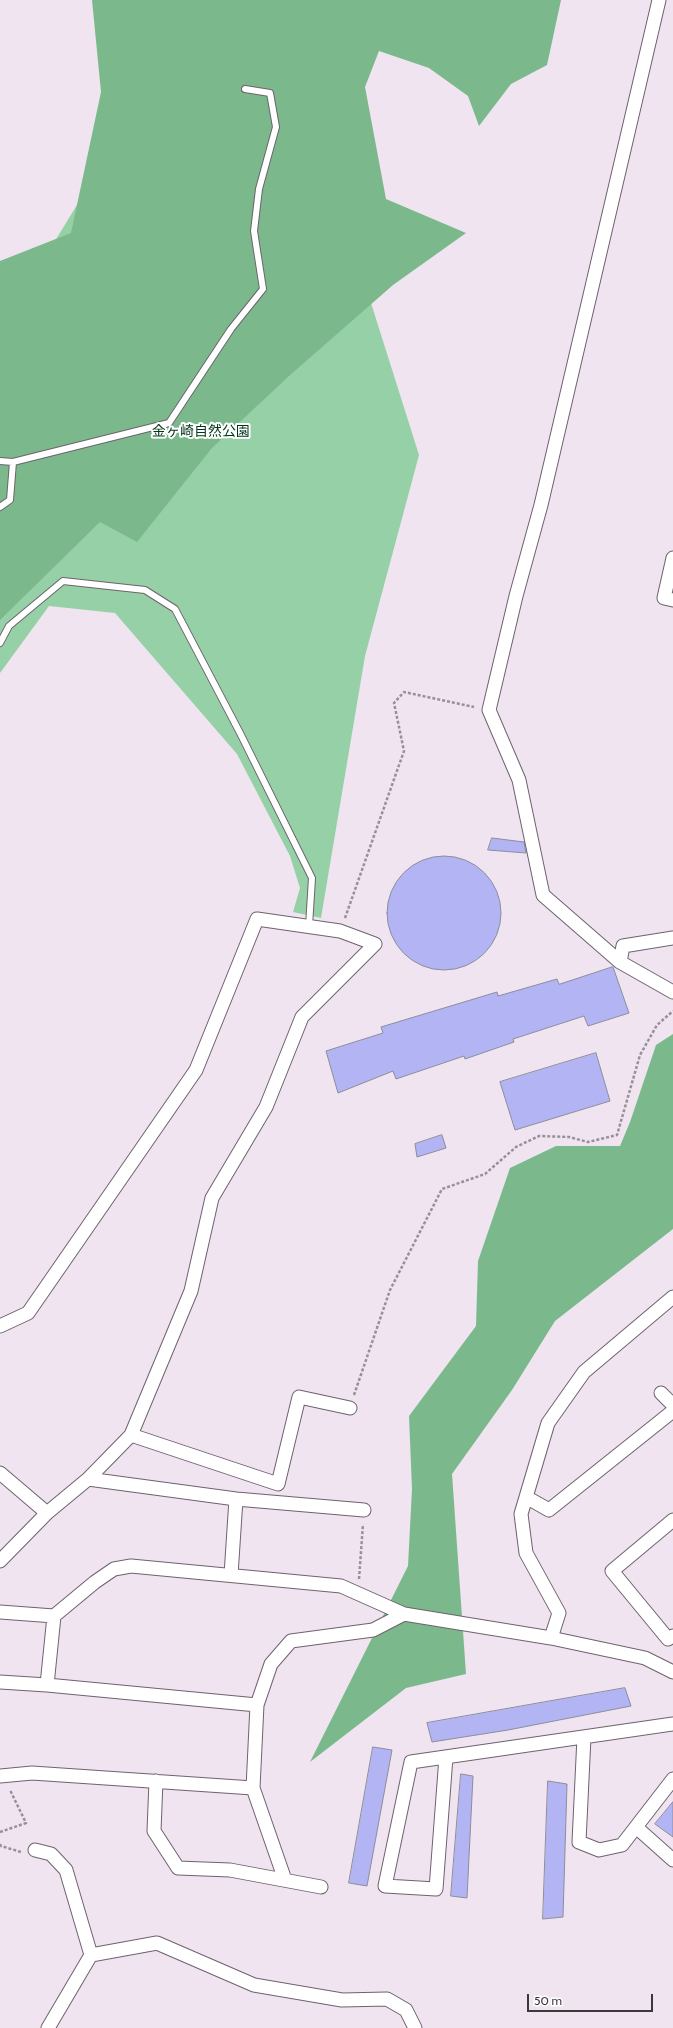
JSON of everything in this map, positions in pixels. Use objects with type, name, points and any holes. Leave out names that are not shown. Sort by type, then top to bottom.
[{"type":"street","points":[[659,0],[541,506],[516,596],[489,710],[519,780],[543,895],[620,962],[673,992]]},
{"type":"street","points":[[673,558],[664,598],[673,600]]},
{"type":"street","points":[[0,1326],[28,1313],[196,1070],[257,919],[340,931],[375,944],[302,1017],[266,1107],[212,1198],[191,1291],[131,1436],[88,1479],[47,1512],[0,1561]]},
{"type":"street","points":[[620,962],[624,946],[673,938]]},
{"type":"street","points":[[551,1638],[559,1613],[526,1552],[521,1514],[548,1423],[584,1372],[673,1297]]},
{"type":"street","points":[[661,1393],[673,1405]]},
{"type":"street","points":[[131,1436],[278,1484],[299,1397],[350,1408]]},
{"type":"street","points":[[526,1497],[549,1510],[673,1411]]},
{"type":"street","points":[[0,1473],[47,1512]]},
{"type":"street","points":[[88,1479],[236,1499],[364,1510]]},
{"type":"street","points":[[231,1575],[236,1499]]},
{"type":"street","points":[[673,1520],[612,1571],[668,1640],[673,1636]]},
{"type":"street","points":[[0,1612],[54,1616],[95,1582],[114,1570],[131,1566],[341,1586],[358,1592],[404,1614],[551,1638],[645,1658],[673,1672]]},
{"type":"street","points":[[285,1880],[253,1788],[257,1705],[271,1664],[292,1642],[373,1630],[404,1614]]},
{"type":"street","points":[[47,1685],[54,1616]]},
{"type":"street","points":[[0,1682],[47,1685],[257,1705]]},
{"type":"street","points":[[446,1757],[436,1889],[385,1886],[411,1762],[673,1724]]},
{"type":"street","points":[[584,1737],[579,1842],[599,1850],[622,1845],[673,1779]]},
{"type":"street","points":[[2,1776],[32,1774],[253,1788]]},
{"type":"street","points":[[156,1782],[154,1831],[178,1868],[230,1870],[321,1887]]},
{"type":"street","points":[[636,1827],[672,1857]]},
{"type":"street","points":[[35,1850],[51,1854],[66,1870],[92,1955],[48,2028]]},
{"type":"street","points":[[92,1955],[157,1943],[254,1985],[342,2000],[387,1999],[406,2010],[415,2028]]},
{"type":"lane","points":[[0,461],[13,462],[169,423],[231,329],[264,288],[254,231],[259,189],[276,126],[270,93],[245,89]]},
{"type":"lane","points":[[0,508],[10,500],[13,462]]},
{"type":"lane","points":[[0,643],[9,626],[63,582],[145,590],[175,609],[240,733],[312,878],[309,926]]},
{"type":"path","points":[[340,931],[404,751],[394,703],[404,692],[489,710]]},
{"type":"path","points":[[350,1408],[390,1290],[442,1189],[486,1174],[516,1147],[539,1136],[569,1137],[588,1142],[617,1135],[640,1055],[657,1025],[673,1011]]},
{"type":"path","points":[[358,1592],[364,1510]]},
{"type":"path","points":[[0,1832],[26,1823],[2,1776]]},
{"type":"path","points":[[0,1844],[1,1846],[20,1852],[35,1850]]},
{"type":"green space","points":[[92,0],[561,0],[547,65],[511,84],[479,126],[468,96],[429,68],[379,51],[365,87],[386,199],[466,233],[393,285],[289,376],[212,448],[137,542],[100,522],[0,620],[0,261],[71,233],[101,92]]},
{"type":"green space","name":"金ヶ崎自然公園","points":[[185,28],[353,246],[419,455],[365,656],[321,918],[293,912],[300,888],[290,856],[237,754],[115,613],[49,606],[0,673],[0,261],[47,254]]},
{"type":"green space","points":[[673,1034],[673,1229],[555,1321],[512,1390],[452,1474],[466,1674],[406,1688],[310,1762],[408,1566],[412,1489],[409,1416],[476,1326],[478,1261],[510,1168],[556,1146],[620,1146],[630,1122],[656,1045]]},
{"type":"building","points":[[492,838],[524,842],[526,853],[488,850]]},
{"type":"building","points":[[444,856],[466,860],[476,865],[492,881],[497,891],[501,913],[497,935],[492,945],[476,961],[466,966],[444,970],[422,966],[412,961],[396,945],[391,935],[387,913],[391,891],[396,881],[412,865],[422,860]]},
{"type":"building","points":[[613,967],[629,1013],[588,1026],[584,1016],[513,1039],[514,1042],[465,1059],[464,1056],[396,1079],[393,1071],[338,1093],[326,1051],[383,1033],[381,1027],[497,992],[498,996],[557,979],[559,984]]},
{"type":"building","points":[[596,1053],[610,1101],[515,1130],[500,1082]]},
{"type":"building","points":[[442,1135],[446,1148],[417,1157],[415,1144]]},
{"type":"building","points":[[625,1688],[631,1706],[508,1730],[432,1742],[427,1723]]},
{"type":"building","points":[[373,1747],[392,1750],[367,1886],[349,1883]]},
{"type":"building","points":[[461,1774],[473,1776],[467,1898],[451,1896]]},
{"type":"building","points":[[548,1781],[567,1784],[563,1917],[543,1919]]},
{"type":"building","points":[[673,1802],[673,1837],[655,1824]]}]
